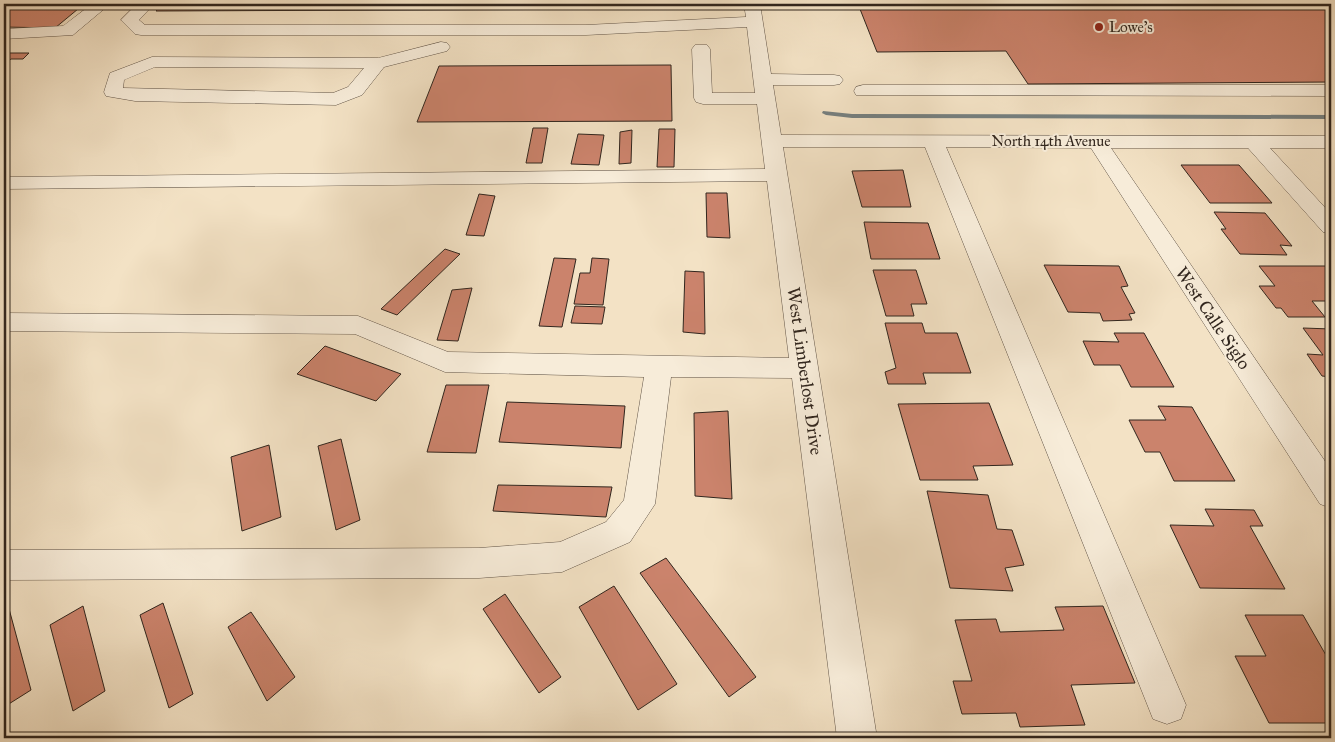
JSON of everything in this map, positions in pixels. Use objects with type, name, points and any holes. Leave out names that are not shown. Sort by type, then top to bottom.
[{"type":"street","points":[[4,34],[67,31],[102,4]]},
{"type":"street","points":[[146,4],[129,20],[141,30],[586,30],[680,24],[755,22]]},
{"type":"street","name":"West Limberlost Drive","points":[[752,4],[857,738]]},
{"type":"street","points":[[378,63],[355,91],[336,99],[136,95],[113,92],[116,77],[152,62],[378,63],[440,47]]},
{"type":"street","points":[[701,49],[703,98],[766,99]]},
{"type":"street","points":[[763,79],[834,80]]},
{"type":"street","points":[[863,91],[1331,91]]},
{"type":"street","name":"North 14th Avenue","points":[[772,141],[1096,140],[1331,142]]},
{"type":"street","name":"West Calle Siglo","points":[[1096,140],[1331,495]]},
{"type":"street","points":[[933,141],[1166,705]]},
{"type":"street","points":[[1252,141],[1331,227]]},
{"type":"street","points":[[4,182],[776,176]]},
{"type":"street","points":[[4,322],[358,325],[444,362],[804,368]]},
{"type":"street","points":[[4,565],[480,563],[562,557],[618,532],[639,504],[660,367]]},
{"type":"building","points":[[4,4],[84,4],[55,28],[4,27]]},
{"type":"building","points":[[163,4],[650,4],[650,9],[156,11]]},
{"type":"building","name":"Lowe's","points":[[858,4],[1331,4],[1331,82],[1028,84],[1006,51],[877,52]]},
{"type":"building","points":[[4,53],[29,53],[23,59],[11,59],[4,64]]},
{"type":"building","points":[[671,65],[672,121],[417,122],[439,66]]},
{"type":"building","points":[[533,128],[548,128],[542,163],[526,163]]},
{"type":"building","points":[[659,129],[675,129],[674,167],[657,167]]},
{"type":"building","points":[[632,130],[631,163],[619,164],[620,132]]},
{"type":"building","points":[[578,134],[604,135],[599,165],[571,164]]},
{"type":"building","points":[[1181,165],[1239,165],[1272,203],[1210,203]]},
{"type":"building","points":[[903,170],[911,207],[862,207],[852,171]]},
{"type":"building","points":[[706,193],[727,193],[730,238],[707,237]]},
{"type":"building","points":[[479,194],[495,196],[484,236],[466,235]]},
{"type":"building","points":[[1214,212],[1265,213],[1292,246],[1280,245],[1287,255],[1240,254],[1221,229],[1226,229]]},
{"type":"building","points":[[864,222],[928,223],[940,259],[871,259]]},
{"type":"building","points":[[445,249],[460,254],[397,315],[381,309]]},
{"type":"building","points":[[554,258],[576,259],[562,327],[539,326]]},
{"type":"building","points":[[592,258],[609,259],[603,305],[574,304],[580,273],[590,273]]},
{"type":"building","points":[[1044,265],[1119,266],[1128,286],[1121,287],[1135,313],[1129,314],[1132,320],[1103,321],[1100,313],[1068,312]]},
{"type":"building","points":[[1259,266],[1325,266],[1331,273],[1331,308],[1325,301],[1312,301],[1325,317],[1288,317],[1281,308],[1276,308],[1259,286],[1275,286]]},
{"type":"building","points":[[873,270],[916,270],[927,304],[911,304],[914,316],[886,316]]},
{"type":"building","points":[[685,271],[704,272],[705,334],[683,332]]},
{"type":"building","points":[[472,288],[458,341],[437,340],[452,290]]},
{"type":"building","points":[[575,306],[605,307],[602,324],[571,323]]},
{"type":"building","points":[[885,323],[922,323],[925,333],[957,333],[971,373],[923,373],[926,384],[888,384],[885,372],[896,368]]},
{"type":"building","points":[[1303,328],[1331,329],[1331,377],[1322,376],[1307,354],[1323,355]]},
{"type":"building","points":[[1114,333],[1144,333],[1174,387],[1131,387],[1120,365],[1094,365],[1083,341],[1119,342]]},
{"type":"building","points":[[325,346],[401,374],[376,401],[297,374]]},
{"type":"building","points":[[446,385],[489,385],[476,453],[427,452]]},
{"type":"building","points":[[507,402],[625,406],[621,448],[499,442]]},
{"type":"building","points":[[989,403],[1013,465],[973,466],[978,480],[920,480],[898,404]]},
{"type":"building","points":[[1158,406],[1192,407],[1235,481],[1174,481],[1160,452],[1145,452],[1129,420],[1166,420]]},
{"type":"building","points":[[728,411],[732,499],[695,496],[694,413]]},
{"type":"building","points":[[341,439],[360,520],[336,530],[318,446]]},
{"type":"building","points":[[269,445],[281,517],[242,531],[231,457]]},
{"type":"building","points":[[498,485],[612,487],[606,517],[493,511]]},
{"type":"building","points":[[927,491],[988,495],[997,529],[1012,530],[1024,565],[1005,568],[1013,591],[950,588]]},
{"type":"building","points":[[1205,509],[1254,510],[1263,526],[1250,526],[1285,589],[1200,588],[1170,525],[1214,526]]},
{"type":"building","points":[[666,558],[756,677],[729,697],[640,573]]},
{"type":"building","points":[[614,586],[677,684],[638,710],[579,607]]},
{"type":"building","points":[[505,594],[561,677],[539,693],[483,609]]},
{"type":"building","points":[[4,595],[31,690],[4,707]]},
{"type":"building","points":[[163,603],[193,694],[169,708],[140,615]]},
{"type":"building","points":[[83,606],[105,691],[73,711],[50,625]]},
{"type":"building","points":[[1103,606],[1135,683],[1071,685],[1085,725],[1020,727],[1016,713],[962,714],[953,681],[972,681],[955,620],[996,619],[1000,632],[1064,630],[1055,607]]},
{"type":"building","points":[[251,612],[295,677],[267,701],[228,627]]},
{"type":"building","points":[[1245,615],[1303,615],[1331,664],[1331,723],[1269,723],[1235,656],[1266,656]]},
{"type":"waterway","points":[[826,113],[852,116],[1331,117]]},
{"type":"place","name":"Lowe's","points":[[1099,27]]}]
